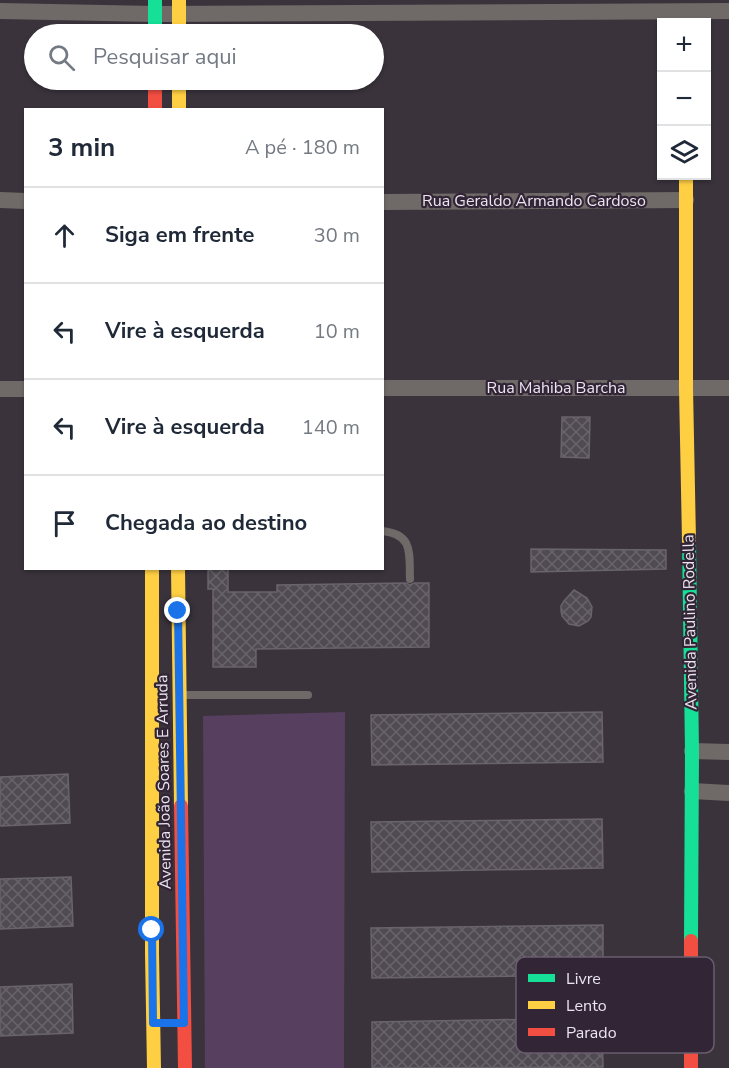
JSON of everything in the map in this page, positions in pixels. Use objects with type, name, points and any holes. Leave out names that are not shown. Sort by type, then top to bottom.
[{"type":"street","points":[[155,24],[156,7]]},
{"type":"street","points":[[0,12],[156,7],[729,11]]},
{"type":"street","points":[[179,7],[179,24]]},
{"type":"street","points":[[155,90],[155,108]]},
{"type":"street","points":[[178,108],[179,90]]},
{"type":"street","name":"Avenida Paulino Rodella","points":[[686,180],[686,388],[693,751],[692,957]]},
{"type":"street","points":[[0,200],[24,201]]},
{"type":"street","name":"Rua Geraldo Armando Cardoso","points":[[384,202],[686,200]]},
{"type":"street","name":"Rua Mahiba Barcha","points":[[384,388],[729,388]]},
{"type":"street","points":[[0,389],[24,389]]},
{"type":"street","name":"Avenida João Soares E Arruda","points":[[152,570],[169,1023],[185,1068]]},
{"type":"street","name":"Avenida João Soares E Arruda","points":[[154,1068],[169,1023],[180,695],[178,570]]},
{"type":"street","points":[[693,751],[729,752]]},
{"type":"street","points":[[692,791],[729,793]]},
{"type":"street","name":"Avenida Paulino Rodella","points":[[691,1053],[691,1068]]},
{"type":"lane","points":[[384,531],[403,538],[409,547],[410,579]]},
{"type":"lane","points":[[180,695],[308,695]]},
{"type":"shaded area","points":[[345,712],[344,1068],[205,1068],[203,716]]},
{"type":"building","points":[[562,417],[590,417],[589,458],[561,457]]},
{"type":"building","points":[[531,549],[666,550],[666,569],[531,572]]},
{"type":"building","points":[[208,570],[228,570],[228,592],[277,592],[277,585],[429,583],[429,647],[256,649],[256,667],[213,667],[213,589],[208,589]]},
{"type":"building","points":[[574,590],[587,598],[592,607],[591,617],[579,626],[569,624],[561,611],[564,601]]},
{"type":"building","points":[[602,712],[603,762],[372,765],[371,715]]},
{"type":"building","points":[[68,774],[70,823],[0,826],[0,777]]},
{"type":"building","points":[[602,819],[603,868],[372,872],[371,822]]},
{"type":"building","points":[[71,877],[73,926],[0,929],[0,879]]},
{"type":"building","points":[[603,925],[603,957],[516,957],[516,976],[372,978],[371,928]]},
{"type":"building","points":[[72,984],[73,1033],[0,1036],[0,987]]},
{"type":"building","points":[[516,1019],[516,1053],[603,1053],[603,1067],[372,1068],[372,1022]]},
{"type":"traffic: fast","points":[[155,0],[155,24]]},
{"type":"traffic: fast","points":[[689,541],[692,751],[691,941]]},
{"type":"traffic: slow","points":[[179,0],[179,24]]},
{"type":"traffic: slow","points":[[179,90],[179,108]]},
{"type":"traffic: slow","points":[[686,180],[689,541]]},
{"type":"traffic: slow","points":[[152,570],[154,1068]]},
{"type":"traffic: slow","points":[[178,570],[181,806]]},
{"type":"traffic: jam","points":[[155,90],[155,108]]},
{"type":"traffic: jam","points":[[181,806],[185,1068]]},
{"type":"traffic: jam","points":[[691,941],[691,957]]},
{"type":"traffic: jam","points":[[691,1053],[691,1068]]},
{"type":"route","points":[[152,930],[153,1023],[184,1023],[178,611]]}]
